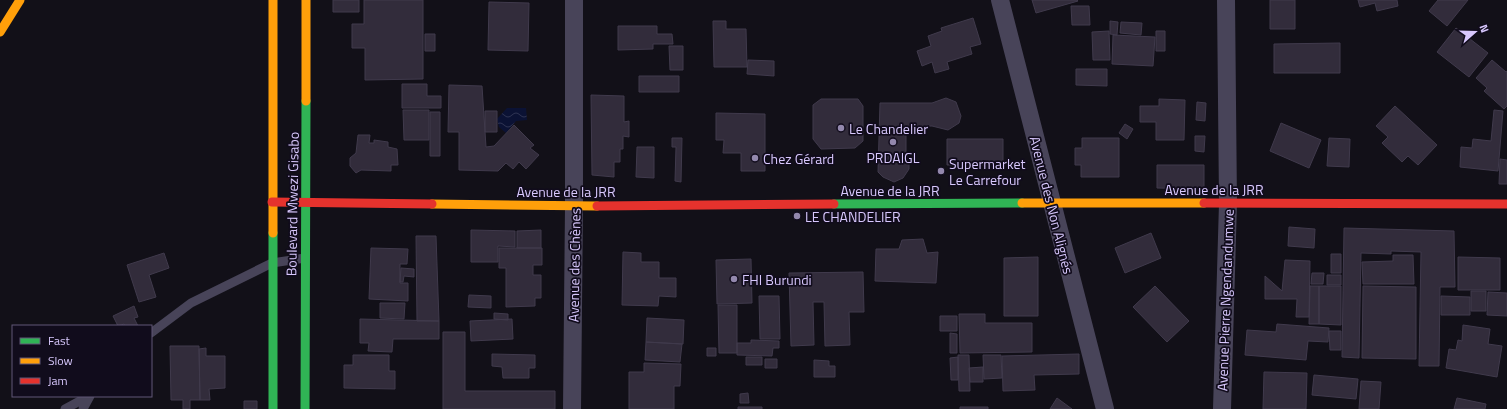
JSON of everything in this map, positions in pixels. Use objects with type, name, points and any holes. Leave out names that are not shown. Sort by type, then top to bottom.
[{"type":"street","points":[[0,32],[20,0]]},
{"type":"street","name":"Boulevard Mwezi Gisabo","points":[[273,0],[273,409]]},
{"type":"street","name":"Boulevard Mwezi Gisabo","points":[[305,409],[305,258],[307,202],[306,0]]},
{"type":"street","name":"Avenue des Chènes","points":[[572,409],[574,0]]},
{"type":"street","name":"Avenue des Non Alignés","points":[[1000,0],[1105,409]]},
{"type":"street","name":"Avenue Pierre Ngendandumwe","points":[[1222,409],[1228,203],[1226,0]]},
{"type":"street","name":"Avenue de la JRR","points":[[272,202],[574,206],[1052,202],[1507,204]]},
{"type":"lane","points":[[152,332],[191,304],[272,263],[305,258]]},
{"type":"lane","points":[[65,409],[88,397]]},
{"type":"lane","points":[[83,409],[89,397]]},
{"type":"water","points":[[507,108],[526,108],[527,120],[516,121],[506,133],[499,127],[497,119]]},
{"type":"building","points":[[333,0],[359,0],[359,12],[333,12]]},
{"type":"building","points":[[364,0],[423,0],[423,79],[365,80],[365,48],[352,48],[352,24],[364,24]]},
{"type":"building","points":[[1032,0],[1077,0],[1078,1],[1036,13]]},
{"type":"building","points":[[1270,0],[1295,0],[1295,29],[1270,29]]},
{"type":"building","points":[[1358,0],[1397,0],[1398,6],[1377,11],[1375,3],[1360,7]]},
{"type":"building","points":[[1438,0],[1468,0],[1447,26],[1429,11]]},
{"type":"building","points":[[489,2],[529,3],[528,51],[488,50]]},
{"type":"building","points":[[1071,6],[1089,6],[1090,25],[1072,25]]},
{"type":"building","points":[[973,18],[981,44],[970,47],[972,54],[947,62],[949,69],[935,73],[932,62],[922,66],[917,51],[931,46],[928,36],[942,31],[941,28]]},
{"type":"building","points":[[713,21],[726,21],[726,29],[746,29],[747,67],[714,67]]},
{"type":"building","points":[[1110,21],[1118,22],[1117,35],[1110,34]]},
{"type":"building","points":[[1121,22],[1142,23],[1141,35],[1120,33]]},
{"type":"building","points":[[618,26],[657,26],[657,34],[672,34],[673,44],[653,44],[653,49],[618,50]]},
{"type":"building","points":[[1456,28],[1488,53],[1469,77],[1437,52]]},
{"type":"building","points":[[1109,31],[1110,60],[1093,60],[1092,32]]},
{"type":"building","points":[[1156,31],[1165,31],[1165,51],[1156,51]]},
{"type":"building","points":[[425,34],[435,34],[435,51],[425,51]]},
{"type":"building","points":[[1113,35],[1155,37],[1153,66],[1112,64]]},
{"type":"building","points":[[1340,43],[1340,73],[1274,73],[1274,44]]},
{"type":"building","points":[[669,46],[683,46],[683,70],[670,70]]},
{"type":"building","points":[[748,60],[774,61],[774,76],[747,74]]},
{"type":"building","points":[[1492,60],[1506,72],[1507,71],[1507,106],[1504,109],[1484,91],[1487,88],[1476,78]]},
{"type":"building","points":[[1076,69],[1107,69],[1107,86],[1076,85]]},
{"type":"building","points":[[639,76],[679,76],[679,92],[639,92]]},
{"type":"building","points":[[402,84],[427,84],[427,96],[441,96],[441,108],[402,108]]},
{"type":"building","points":[[449,85],[482,86],[486,147],[494,146],[514,125],[534,145],[530,148],[539,155],[526,169],[519,162],[513,169],[506,163],[498,171],[459,170],[459,132],[448,132]]},
{"type":"building","points":[[591,95],[624,96],[624,122],[629,121],[629,137],[623,136],[623,149],[620,149],[620,162],[614,162],[614,177],[592,175]]},
{"type":"building","points":[[946,98],[956,102],[961,116],[959,123],[948,130],[932,126],[906,127],[906,153],[909,160],[909,169],[903,178],[894,182],[883,177],[878,172],[880,103],[932,103]]},
{"type":"building","points":[[821,99],[858,99],[863,106],[863,141],[855,148],[821,149],[813,139],[813,105]]},
{"type":"building","points":[[1159,99],[1185,100],[1184,140],[1156,140],[1156,122],[1140,122],[1140,106],[1159,106]]},
{"type":"building","points":[[1197,102],[1206,103],[1205,121],[1196,120]]},
{"type":"building","points":[[1395,106],[1437,145],[1418,165],[1408,156],[1402,162],[1382,143],[1388,137],[1376,126]]},
{"type":"building","points":[[403,110],[429,110],[429,140],[404,140]]},
{"type":"building","points":[[1494,110],[1503,111],[1498,171],[1460,167],[1461,147],[1472,148],[1473,139],[1491,141]]},
{"type":"building","points":[[485,111],[497,111],[497,132],[485,132]]},
{"type":"building","points":[[430,112],[440,112],[440,156],[430,156]]},
{"type":"building","points":[[716,113],[765,114],[765,171],[741,171],[741,153],[723,153],[724,140],[716,140]]},
{"type":"building","points":[[1281,123],[1321,140],[1309,168],[1270,151]]},
{"type":"building","points":[[1125,124],[1133,129],[1127,139],[1119,133]]},
{"type":"building","points":[[358,135],[370,135],[369,143],[374,143],[374,140],[388,142],[388,147],[397,149],[398,165],[391,165],[391,171],[361,170],[356,173],[350,166],[350,158],[356,153]]},
{"type":"building","points":[[1195,136],[1205,136],[1204,152],[1195,151]]},
{"type":"building","points":[[672,138],[682,138],[681,182],[675,181],[676,147],[672,147]]},
{"type":"building","points":[[1082,138],[1119,138],[1119,177],[1081,177],[1081,165],[1075,165],[1075,148],[1082,148]]},
{"type":"building","points":[[1329,138],[1350,139],[1349,167],[1327,166]]},
{"type":"building","points":[[947,139],[1003,139],[1003,165],[947,165]]},
{"type":"building","points":[[637,147],[654,147],[654,178],[636,177]]},
{"type":"building","points":[[1500,159],[1507,160],[1507,184],[1499,184]]},
{"type":"building","points":[[1157,165],[1204,165],[1204,189],[1157,188]]},
{"type":"building","points":[[1289,227],[1315,229],[1314,248],[1288,246]]},
{"type":"building","points":[[1344,228],[1454,231],[1455,287],[1440,287],[1439,366],[1419,366],[1421,252],[1391,251],[1391,254],[1361,253],[1359,358],[1342,357]]},
{"type":"building","points":[[471,230],[515,231],[515,247],[498,246],[498,262],[471,262]]},
{"type":"building","points":[[541,230],[541,248],[517,248],[517,231]]},
{"type":"building","points":[[1151,233],[1161,258],[1125,273],[1115,248]]},
{"type":"building","points":[[416,236],[436,236],[439,321],[417,321]]},
{"type":"building","points":[[923,239],[927,253],[938,252],[936,283],[875,281],[876,249],[899,249],[902,240]]},
{"type":"building","points":[[371,248],[408,249],[407,264],[400,264],[400,283],[408,283],[408,301],[369,299]]},
{"type":"building","points":[[499,248],[542,248],[542,265],[533,265],[533,275],[541,275],[541,298],[535,298],[535,306],[506,307],[506,268],[499,268]]},
{"type":"building","points":[[623,252],[641,253],[641,262],[659,262],[659,278],[676,278],[676,297],[659,296],[658,306],[622,305]]},
{"type":"building","points":[[164,253],[169,268],[149,275],[156,297],[139,302],[127,265]]},
{"type":"building","points":[[1331,254],[1341,254],[1341,273],[1331,273]]},
{"type":"building","points":[[1393,255],[1413,255],[1414,284],[1363,284],[1362,262],[1393,261]]},
{"type":"building","points":[[1038,257],[1038,316],[1004,316],[1004,258]]},
{"type":"building","points":[[1458,257],[1500,258],[1500,290],[1458,290]]},
{"type":"building","points":[[751,259],[752,303],[717,304],[716,260]]},
{"type":"building","points":[[1285,260],[1310,261],[1309,317],[1296,317],[1297,299],[1265,299],[1265,276],[1282,291]]},
{"type":"building","points":[[401,268],[414,269],[414,277],[404,276],[403,282],[400,282]]},
{"type":"building","points":[[863,272],[864,312],[849,312],[850,345],[825,346],[824,302],[813,302],[814,345],[791,346],[789,273]]},
{"type":"building","points":[[1312,273],[1324,273],[1323,284],[1311,284]]},
{"type":"building","points":[[1327,275],[1341,275],[1341,285],[1327,285]]},
{"type":"building","points":[[1155,286],[1189,321],[1167,342],[1133,307]]},
{"type":"building","points":[[1310,286],[1319,286],[1319,324],[1309,324]]},
{"type":"building","points":[[1319,286],[1341,286],[1341,325],[1319,324]]},
{"type":"building","points":[[1363,286],[1416,287],[1416,359],[1362,358]]},
{"type":"building","points":[[1471,291],[1486,291],[1486,311],[1471,311]]},
{"type":"building","points":[[1488,292],[1507,293],[1507,316],[1487,315]]},
{"type":"building","points":[[469,295],[491,296],[491,308],[468,307]]},
{"type":"building","points":[[759,296],[779,296],[780,339],[760,339]]},
{"type":"building","points":[[1441,296],[1470,297],[1470,315],[1441,315]]},
{"type":"building","points":[[380,303],[405,303],[404,319],[380,318]]},
{"type":"building","points":[[718,305],[737,305],[737,353],[719,353]]},
{"type":"building","points":[[134,306],[138,317],[134,318],[138,325],[118,325],[113,316]]},
{"type":"building","points":[[494,313],[508,314],[508,320],[494,319]]},
{"type":"building","points":[[959,314],[985,314],[985,323],[1032,323],[1032,352],[960,353]]},
{"type":"building","points":[[940,316],[957,316],[957,331],[940,331]]},
{"type":"building","points":[[647,318],[684,320],[683,344],[646,342]]},
{"type":"building","points":[[360,319],[439,321],[439,339],[393,339],[392,352],[368,351],[369,343],[360,343]]},
{"type":"building","points":[[512,319],[513,339],[471,341],[470,321]]},
{"type":"building","points":[[1277,324],[1329,328],[1328,342],[1308,341],[1306,360],[1245,355],[1247,330],[1276,332]]},
{"type":"building","points":[[1463,325],[1490,329],[1488,344],[1502,346],[1497,377],[1446,368],[1449,349],[1456,350],[1458,340],[1462,341]]},
{"type":"building","points":[[1329,331],[1341,331],[1341,350],[1330,350]]},
{"type":"building","points":[[443,332],[465,332],[465,391],[555,391],[555,409],[443,409]]},
{"type":"building","points":[[950,333],[957,334],[957,353],[950,353]]},
{"type":"building","points":[[751,340],[779,341],[779,348],[773,348],[772,356],[737,355],[737,343],[751,343]]},
{"type":"building","points":[[646,342],[682,344],[680,362],[645,360]]},
{"type":"building","points":[[170,346],[199,346],[200,400],[190,400],[190,409],[183,409],[183,400],[171,400]]},
{"type":"building","points":[[206,348],[206,356],[225,356],[225,388],[209,389],[210,400],[200,400],[199,349]]},
{"type":"building","points":[[707,348],[716,348],[716,356],[707,356]]},
{"type":"building","points":[[492,354],[535,355],[535,368],[529,368],[529,378],[503,378],[502,367],[492,366]]},
{"type":"building","points":[[1079,354],[1079,374],[1034,375],[1035,390],[1003,391],[1002,356]]},
{"type":"building","points":[[353,355],[389,355],[389,371],[395,371],[395,389],[344,388],[344,365],[353,365]]},
{"type":"building","points":[[958,355],[969,355],[970,391],[959,391]]},
{"type":"building","points":[[983,355],[1001,355],[1002,378],[984,379]]},
{"type":"building","points":[[746,357],[762,357],[762,365],[746,365]]},
{"type":"building","points":[[958,357],[958,380],[951,380],[950,358]]},
{"type":"building","points":[[765,359],[777,359],[777,368],[765,368]]},
{"type":"building","points":[[814,360],[829,361],[829,366],[835,366],[835,377],[814,377]]},
{"type":"building","points":[[644,363],[681,364],[680,386],[674,386],[674,409],[629,409],[629,372],[644,372]]},
{"type":"building","points":[[983,367],[983,382],[970,382],[969,368]]},
{"type":"building","points":[[1264,372],[1307,373],[1306,409],[1263,409]]},
{"type":"building","points":[[1314,375],[1358,379],[1356,399],[1312,395]]},
{"type":"building","points":[[1361,381],[1381,382],[1379,409],[1359,409]]},
{"type":"building","points":[[748,393],[749,403],[740,403],[740,394]]},
{"type":"building","points":[[1057,398],[1072,409],[1050,409]]},
{"type":"building","points":[[1457,398],[1486,404],[1485,409],[1454,409]]},
{"type":"building","points":[[244,401],[257,401],[257,409],[244,409]]},
{"type":"building","points":[[738,407],[762,407],[762,409],[738,409]]},
{"type":"building","points":[[960,407],[988,407],[988,409],[960,409]]},
{"type":"traffic: fast","points":[[305,409],[306,101]]},
{"type":"traffic: fast","points":[[834,204],[1022,203]]},
{"type":"traffic: fast","points":[[273,233],[273,409]]},
{"type":"traffic: slow","points":[[0,32],[20,0]]},
{"type":"traffic: slow","points":[[273,0],[273,233]]},
{"type":"traffic: slow","points":[[306,0],[306,101]]},
{"type":"traffic: slow","points":[[1022,203],[1204,203]]},
{"type":"traffic: slow","points":[[432,204],[597,206]]},
{"type":"traffic: jam","points":[[272,202],[432,204]]},
{"type":"traffic: jam","points":[[1204,203],[1507,204]]},
{"type":"traffic: jam","points":[[597,206],[834,204]]},
{"type":"place","name":"Le Chandelier","points":[[841,128]]},
{"type":"place","name":"PRDAIGL","points":[[893,142]]},
{"type":"place","name":"Chez Gérard","points":[[755,158]]},
{"type":"place","name":"Supermarket Le Carrefour","points":[[941,171]]},
{"type":"place","name":"LE CHANDELIER","points":[[797,216]]},
{"type":"place","name":"FHI Burundi","points":[[734,279]]}]
